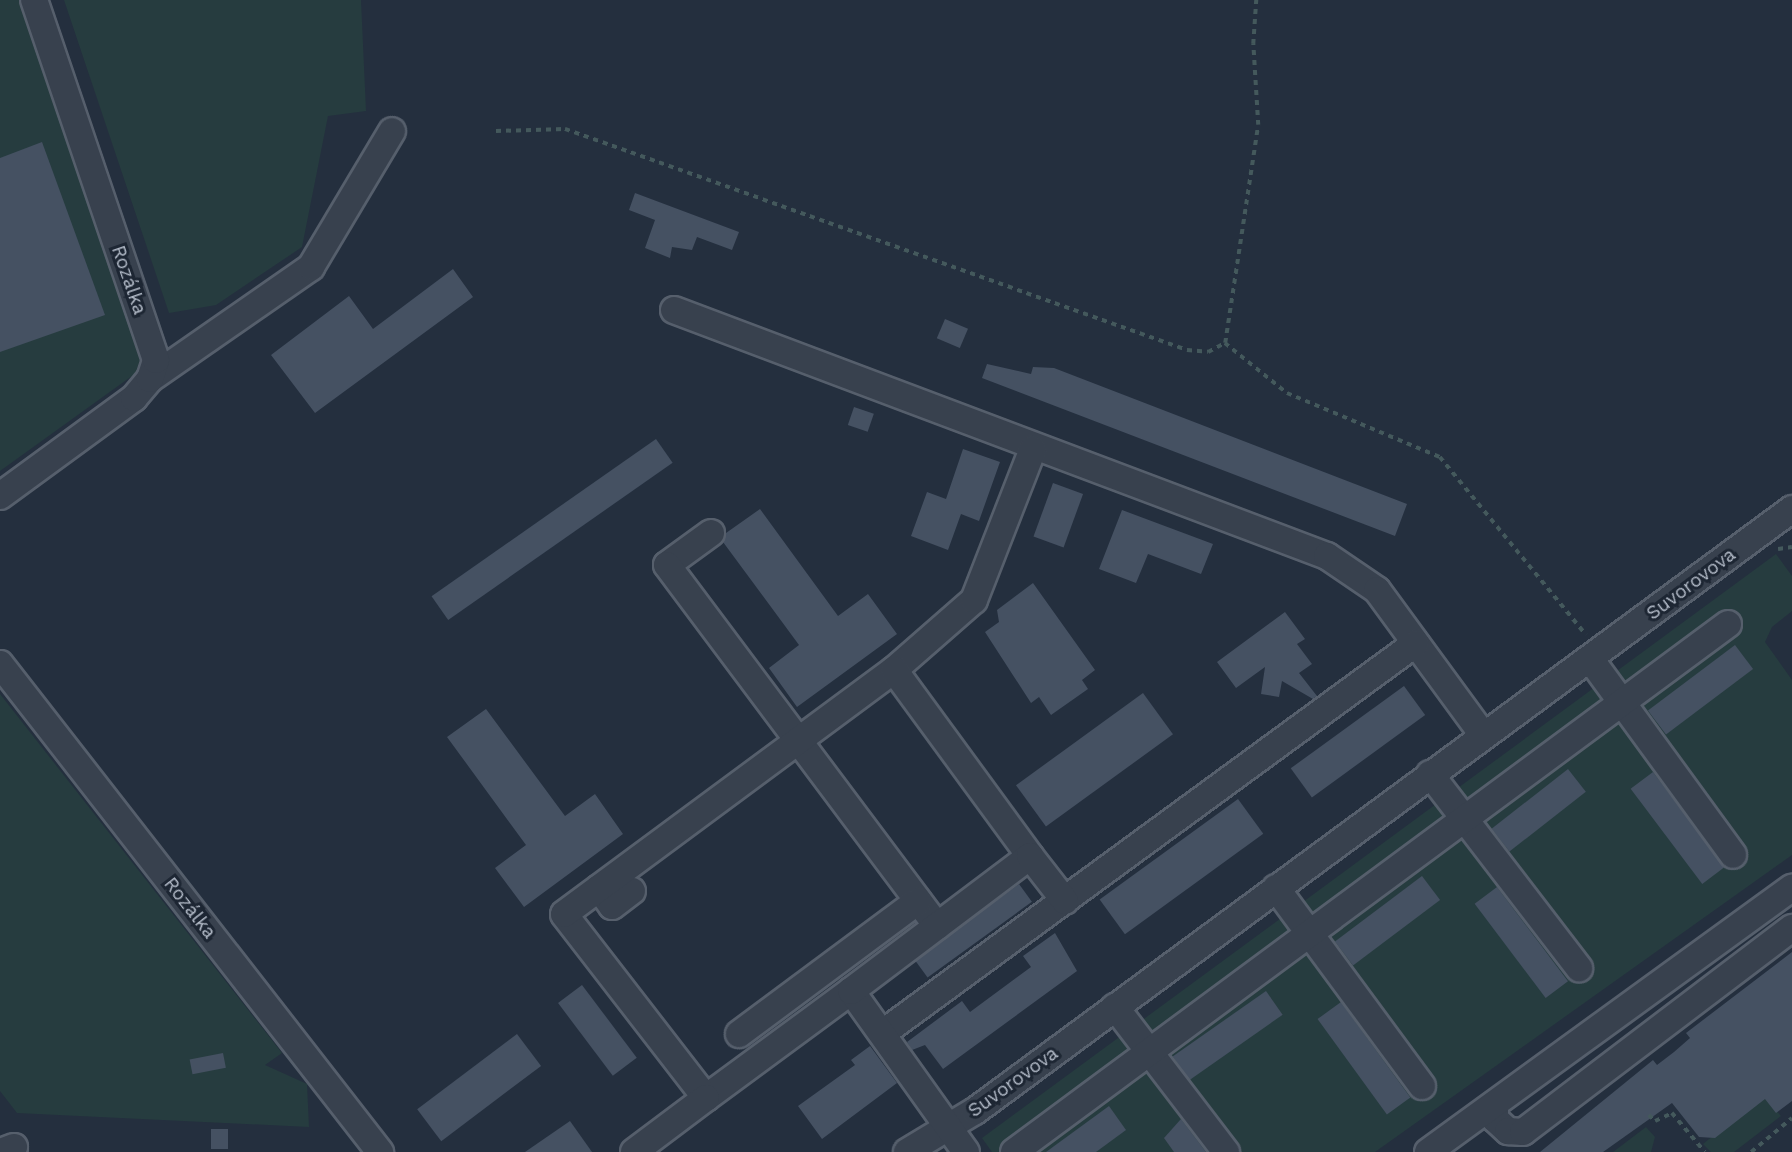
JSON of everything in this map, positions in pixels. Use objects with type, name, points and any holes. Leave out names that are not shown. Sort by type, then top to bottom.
[{"type":"street","name":"Rozálka","points":[[34,0],[156,360],[150,379]]},
{"type":"street","points":[[0,496],[134,398],[150,379],[310,267],[392,131]]},
{"type":"street","points":[[674,310],[1033,449],[1327,556],[1377,590],[1483,735]]},
{"type":"street","points":[[706,1098],[564,914],[894,670],[974,600],[1033,449]]},
{"type":"street","name":"Suvorovova","points":[[907,1152],[948,1126],[1115,1007],[1483,735],[1594,658],[1791,510]]},
{"type":"street","points":[[711,533],[667,565],[937,926]]},
{"type":"street","points":[[1014,1152],[1466,822],[1728,624]]},
{"type":"street","points":[[883,1033],[1416,643]]},
{"type":"street","points":[[1594,658],[1622,704],[1732,855]]},
{"type":"street","name":"Rozálka","points":[[0,664],[380,1152]]},
{"type":"street","points":[[894,670],[1065,901]]},
{"type":"street","points":[[1430,774],[1579,968]]},
{"type":"street","points":[[634,1152],[1030,856]]},
{"type":"street","points":[[599,888],[612,906],[632,891]]},
{"type":"street","points":[[1276,888],[1422,1086]]},
{"type":"street","points":[[1428,1152],[1792,888]]},
{"type":"street","points":[[739,1034],[918,901]]},
{"type":"street","points":[[1495,1104],[1495,1119],[1508,1131],[1523,1132],[1792,928]]},
{"type":"street","points":[[851,991],[966,1152]]},
{"type":"street","points":[[1115,1007],[1148,1054],[1226,1152]]},
{"type":"path","points":[[1225,343],[1258,124],[1253,44],[1256,0]]},
{"type":"path","points":[[496,131],[565,129],[1187,350],[1208,352],[1225,343]]},
{"type":"path","points":[[1225,343],[1287,393],[1440,457],[1534,577],[1580,621],[1594,658]]},
{"type":"path","points":[[1649,1115],[1655,1121],[1672,1113],[1705,1152]]},
{"type":"path","points":[[1751,1152],[1792,1118]]},
{"type":"green space","points":[[0,0],[21,0],[143,368],[0,471]]},
{"type":"green space","points":[[64,0],[361,0],[366,111],[328,116],[302,247],[216,305],[169,313]]},
{"type":"green space","points":[[1776,554],[1792,576],[1792,611],[1772,627],[1765,642],[1792,680],[1792,855],[1375,1152],[992,1152],[982,1138]]},
{"type":"green space","points":[[0,694],[282,1053],[265,1065],[307,1084],[309,1127],[17,1113],[0,1091]]},
{"type":"green space","points":[[1763,1095],[1781,1116],[1734,1152],[1711,1152],[1703,1144]]},
{"type":"green space","points":[[1646,1127],[1655,1137],[1651,1152],[1613,1152]]},
{"type":"building","points":[[42,142],[105,315],[0,352],[0,158]]},
{"type":"building","points":[[635,193],[739,232],[732,250],[697,237],[692,250],[672,247],[670,258],[645,248],[655,220],[629,210]]},
{"type":"building","points":[[453,269],[473,297],[315,413],[271,355],[349,296],[373,329]]},
{"type":"building","points":[[945,319],[968,329],[960,348],[937,338]]},
{"type":"building","points":[[987,364],[1031,374],[1033,367],[1054,368],[1407,504],[1395,536],[982,378]]},
{"type":"building","points":[[854,407],[874,414],[868,432],[848,425]]},
{"type":"building","points":[[656,439],[673,463],[448,620],[432,596]]},
{"type":"building","points":[[963,449],[1000,462],[979,521],[961,514],[948,550],[911,536],[927,492],[946,499]]},
{"type":"building","points":[[1053,483],[1083,494],[1064,548],[1034,537]]},
{"type":"building","points":[[760,509],[838,616],[868,594],[897,634],[797,707],[769,668],[799,645],[723,542],[726,533]]},
{"type":"building","points":[[1122,510],[1213,544],[1201,574],[1148,554],[1136,583],[1099,569]]},
{"type":"building","points":[[1033,583],[1095,670],[1082,680],[1088,689],[1051,715],[1039,697],[1031,703],[985,632],[999,622],[997,610]]},
{"type":"building","points":[[1285,612],[1305,639],[1297,644],[1312,664],[1299,673],[1317,696],[1313,699],[1282,681],[1279,697],[1261,694],[1265,667],[1236,688],[1217,662]]},
{"type":"building","points":[[1735,645],[1753,669],[1666,735],[1648,711]]},
{"type":"building","points":[[1404,686],[1425,715],[1312,797],[1291,768]]},
{"type":"building","points":[[1143,693],[1173,734],[1046,827],[1016,785]]},
{"type":"building","points":[[486,709],[565,816],[595,794],[623,834],[524,907],[495,868],[526,845],[447,737]]},
{"type":"building","points":[[1568,769],[1586,792],[1509,852],[1492,829]]},
{"type":"building","points":[[1653,772],[1725,867],[1702,884],[1631,789]]},
{"type":"building","points":[[1238,799],[1263,834],[1125,934],[1100,900]]},
{"type":"building","points":[[1422,876],[1440,900],[1353,966],[1335,942]]},
{"type":"building","points":[[1019,884],[1032,902],[928,978],[915,960]]},
{"type":"building","points":[[1497,887],[1568,981],[1546,998],[1475,904]]},
{"type":"building","points":[[1055,933],[1077,971],[943,1069],[925,1045],[912,1050],[907,1042],[962,1001],[970,1012],[1031,967],[1023,956]]},
{"type":"building","points":[[1792,952],[1792,1101],[1776,1113],[1765,1099],[1715,1138],[1699,1137],[1672,1103],[1603,1152],[1540,1152],[1653,1060],[1657,1065],[1674,1052],[1690,1038],[1686,1033]]},
{"type":"building","points":[[582,985],[637,1058],[613,1076],[558,1003]]},
{"type":"building","points":[[1266,991],[1283,1015],[1189,1080],[1173,1056]]},
{"type":"building","points":[[1341,1002],[1410,1097],[1387,1115],[1318,1019]]},
{"type":"building","points":[[517,1034],[541,1066],[441,1141],[417,1109]]},
{"type":"building","points":[[870,1046],[897,1083],[822,1139],[798,1106],[855,1065],[851,1060]]},
{"type":"building","points":[[223,1053],[226,1068],[192,1074],[190,1059]]},
{"type":"building","points":[[1109,1106],[1126,1130],[1096,1152],[1046,1152]]},
{"type":"building","points":[[1181,1119],[1206,1152],[1174,1152],[1164,1138]]},
{"type":"building","points":[[570,1121],[592,1152],[525,1152]]},
{"type":"building","points":[[211,1129],[228,1129],[228,1149],[211,1149]]}]
